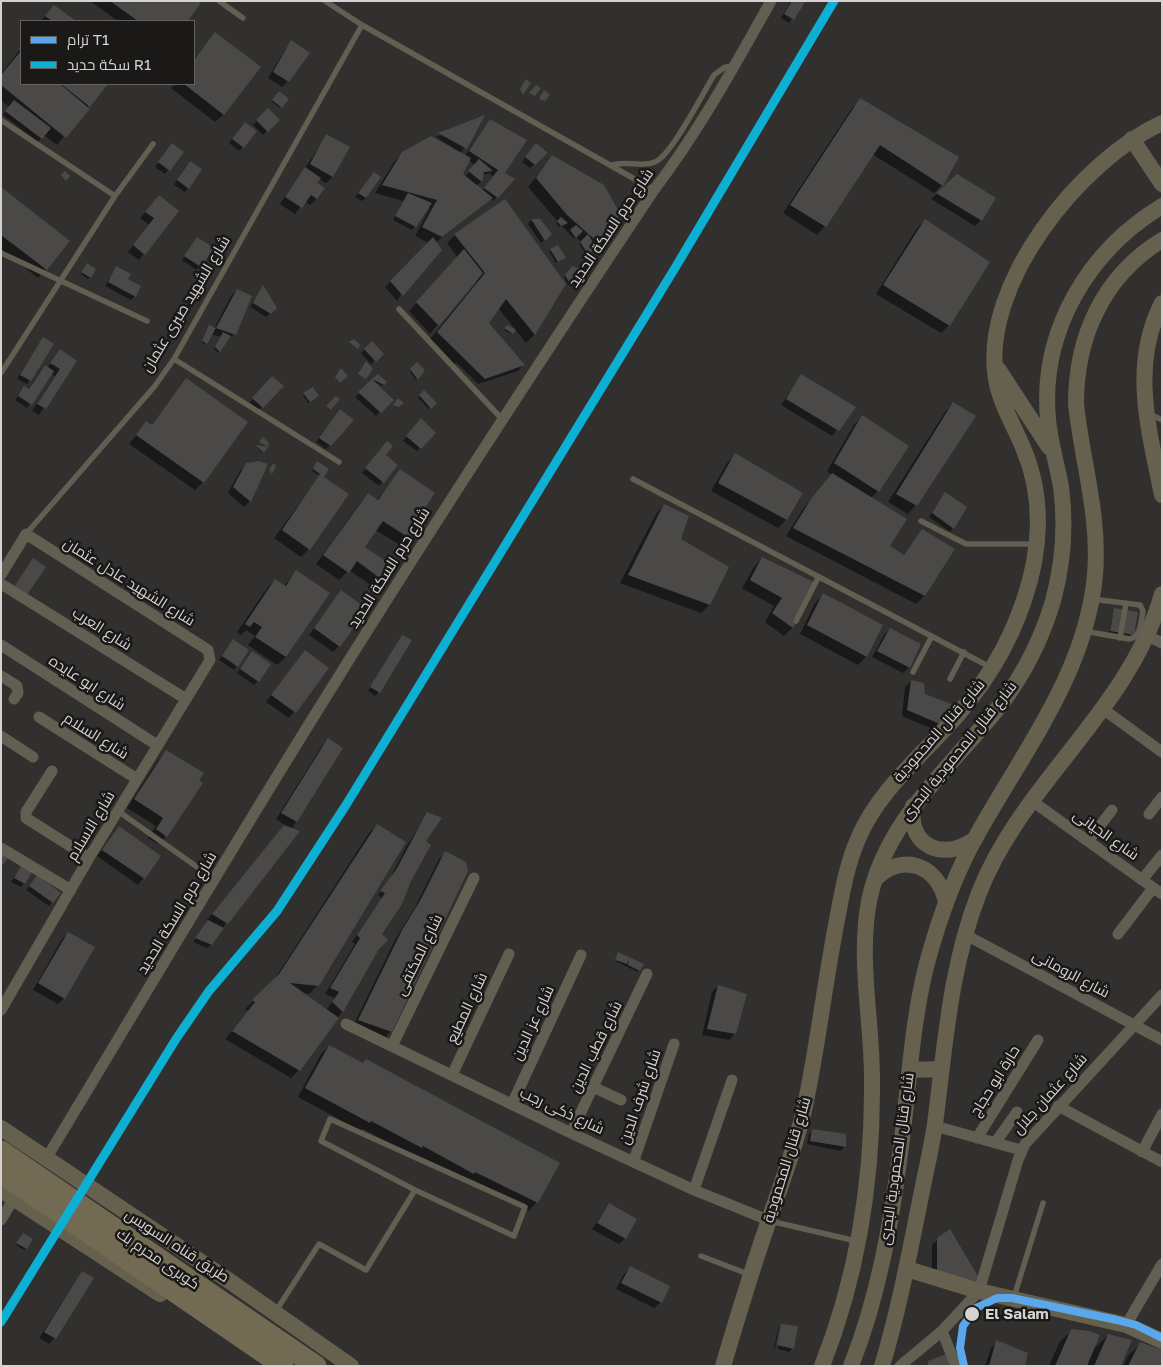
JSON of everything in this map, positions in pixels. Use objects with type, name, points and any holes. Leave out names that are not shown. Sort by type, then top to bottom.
[{"type":"highway","name":"كوبرى محرم بك","points":[[1,1151],[316,1366]]},
{"type":"highway","name":"كوبرى محرم بك","points":[[1,1173],[283,1366]]},
{"type":"street","name":"شارع حرم السكة الحديد","points":[[46,1159],[321,704],[502,419],[654,190],[678,157],[734,66],[771,1]]},
{"type":"street","name":"شارع قنال المحمودية","points":[[723,1366],[750,1274],[804,1111],[835,930],[847,871],[855,845],[866,821],[887,792],[962,710],[992,668],[1021,610],[1033,570],[1039,517],[1032,472],[1002,400],[996,382],[994,363],[998,331],[1007,298],[1022,264],[1039,234],[1079,185],[1111,154],[1132,139],[1162,123]]},
{"type":"street","points":[[1132,139],[1162,184]]},
{"type":"street","name":"شارع قنال المحمودية البحرى","points":[[822,1366],[837,1326],[858,1241],[863,1209],[871,1119],[871,1046],[864,940],[875,879],[897,829],[913,806],[1003,701],[1027,663],[1046,622],[1058,578],[1063,542],[1062,497],[1048,415],[1049,377],[1056,339],[1067,309],[1083,280],[1103,254],[1136,223],[1162,206]]},
{"type":"street","name":"شارع قنال المحمودية البحرى","points":[[851,1366],[866,1322],[883,1256],[926,970],[946,902],[975,839],[1056,700],[1084,631],[1092,599],[1096,531],[1076,404],[1078,362],[1090,322],[1109,289],[1132,263],[1162,240]]},
{"type":"street","points":[[1162,303],[1152,326],[1144,360],[1143,378],[1146,412],[1162,495]]},
{"type":"street","points":[[994,363],[1054,453]]},
{"type":"street","name":"شارع الشهيد صبرى عثمان","points":[[1,575],[26,534]]},
{"type":"street","name":"شارع الشهيد عادل عثمان","points":[[26,534],[208,650],[210,660]]},
{"type":"street","name":"شارع العرب","points":[[1,584],[186,699]]},
{"type":"street","points":[[882,1366],[906,1269],[934,1126],[955,976],[978,894],[996,855],[1032,801],[1103,709],[1128,673],[1147,640],[1162,594]]},
{"type":"street","name":"شارع ابو عايده","points":[[1,645],[157,745]]},
{"type":"street","name":"شارع الاسلام","points":[[1,1010],[136,779],[210,660]]},
{"type":"street","points":[[1,676],[17,686],[18,693],[14,699]]},
{"type":"street","points":[[1103,709],[1162,752]]},
{"type":"street","name":"شارع السلام","points":[[39,717],[136,779]]},
{"type":"street","points":[[1,736],[33,757]]},
{"type":"street","points":[[52,771],[26,812],[26,818],[89,858]]},
{"type":"street","points":[[1149,814],[1162,797]]},
{"type":"street","name":"شارع الحيانى","points":[[1032,801],[1158,891]]},
{"type":"street","points":[[913,806],[914,827],[926,844],[946,851],[956,850],[975,839]]},
{"type":"street","points":[[1088,841],[1112,810]]},
{"type":"street","points":[[1,848],[71,890]]},
{"type":"street","points":[[1142,880],[1162,855]]},
{"type":"street","points":[[875,879],[882,872],[899,865],[918,866],[926,870],[940,884],[946,902]]},
{"type":"street","name":"شارع المكتفى","points":[[392,1046],[474,878]]},
{"type":"street","points":[[1118,934],[1158,891]]},
{"type":"street","name":"شارع الرومانى","points":[[966,935],[1162,1040]]},
{"type":"street","name":"شارع المطيع","points":[[452,1075],[509,954]]},
{"type":"street","name":"شارع عز الدين","points":[[512,1104],[581,955]]},
{"type":"street","name":"شارع قطب الدين","points":[[571,1133],[647,974]]},
{"type":"street","name":"شارع عثمان جلال","points":[[979,1291],[1021,1150],[1058,1106],[1162,995]]},
{"type":"street","name":"شارع ذكى رجب","points":[[346,1024],[571,1133],[634,1160],[694,1190],[768,1220]]},
{"type":"street","name":"حارة ابو حجاج","points":[[977,1138],[1038,1040]]},
{"type":"street","name":"شارع شرف الدين","points":[[634,1160],[674,1044]]},
{"type":"street","points":[[910,1070],[941,1068]]},
{"type":"street","points":[[694,1190],[732,1080]]},
{"type":"street","points":[[593,1087],[622,1100]]},
{"type":"street","points":[[1058,1106],[1162,1162]]},
{"type":"street","points":[[995,1143],[1017,1112]]},
{"type":"street","points":[[1142,1152],[1162,1114]]},
{"type":"street","points":[[934,1126],[1021,1150]]},
{"type":"street","name":"طريق قناه السويس","points":[[1,1128],[351,1366]]},
{"type":"street","points":[[1,1220],[8,1194],[266,1366]]},
{"type":"street","points":[[1126,1325],[1162,1264]]},
{"type":"street","points":[[906,1269],[979,1291],[1126,1325],[1162,1341]]},
{"type":"street","points":[[900,1366],[942,1331],[979,1291]]},
{"type":"street","points":[[942,1331],[956,1366]]},
{"type":"lane","points":[[219,1],[243,18]]},
{"type":"lane","points":[[325,1],[362,25],[654,190]]},
{"type":"lane","name":"شارع الشهيد صبرى عثمان","points":[[26,534],[154,387],[174,359],[362,25]]},
{"type":"lane","points":[[612,165],[626,162],[649,164],[664,156],[714,75],[725,67],[734,66]]},
{"type":"lane","points":[[1,120],[115,196]]},
{"type":"lane","points":[[1,373],[115,196],[153,144]]},
{"type":"lane","points":[[1,253],[147,321]]},
{"type":"lane","points":[[399,309],[502,419]]},
{"type":"lane","points":[[174,359],[339,462]]},
{"type":"lane","points":[[1146,412],[1162,420]]},
{"type":"lane","points":[[632,479],[992,668]]},
{"type":"lane","points":[[920,521],[966,544],[1037,544]]},
{"type":"lane","points":[[796,621],[818,578]]},
{"type":"lane","points":[[1092,599],[1140,605],[1143,609],[1138,634],[1147,640]]},
{"type":"lane","points":[[1120,638],[1126,603]]},
{"type":"lane","points":[[1084,631],[1120,638],[1147,640]]},
{"type":"lane","points":[[912,672],[932,636]]},
{"type":"lane","points":[[950,679],[964,652]]},
{"type":"lane","points":[[118,811],[214,879]]},
{"type":"lane","points":[[330,1119],[525,1208],[514,1236],[415,1190],[321,1141],[330,1119]]},
{"type":"lane","points":[[275,1313],[320,1244],[366,1270],[415,1190]]},
{"type":"lane","points":[[1014,1299],[1043,1203]]},
{"type":"lane","points":[[768,1220],[858,1241]]},
{"type":"lane","points":[[701,1256],[750,1274]]},
{"type":"building","points":[[110,1],[202,1],[189,20],[137,20]]},
{"type":"building","points":[[792,1],[805,2],[794,20],[784,14]]},
{"type":"building","points":[[54,5],[75,20],[51,20],[45,16]]},
{"type":"building","points":[[215,32],[261,67],[224,115],[185,85],[195,85],[195,59]]},
{"type":"building","points":[[291,40],[310,53],[289,82],[273,72]]},
{"type":"building","points":[[20,52],[20,85],[61,85],[90,109],[66,138],[1,85],[1,75]]},
{"type":"building","points":[[526,79],[531,83],[523,95],[520,89]]},
{"type":"building","points":[[62,85],[107,85],[90,107]]},
{"type":"building","points":[[536,85],[541,88],[535,96],[529,93]]},
{"type":"building","points":[[544,90],[550,95],[545,101],[539,99]]},
{"type":"building","points":[[279,91],[289,99],[282,108],[272,100]]},
{"type":"building","points":[[860,98],[959,157],[943,186],[880,145],[826,227],[790,205]]},
{"type":"building","points":[[14,100],[51,128],[42,139],[5,111]]},
{"type":"building","points":[[268,108],[280,120],[268,132],[256,120]]},
{"type":"building","points":[[485,115],[467,149],[438,133]]},
{"type":"building","points":[[490,119],[527,140],[505,173],[515,179],[498,198],[484,188],[498,170],[469,151]]},
{"type":"building","points":[[245,122],[257,131],[244,148],[232,139]]},
{"type":"building","points":[[326,134],[350,147],[333,177],[310,164]]},
{"type":"building","points":[[431,136],[471,158],[463,174],[493,198],[442,237],[422,227],[437,200],[382,185],[402,152]]},
{"type":"building","points":[[172,143],[184,152],[170,171],[158,162]]},
{"type":"building","points":[[536,143],[548,153],[535,165],[525,157]]},
{"type":"building","points":[[552,155],[604,185],[620,213],[601,245],[567,215],[536,178]]},
{"type":"building","points":[[479,159],[493,171],[484,172],[482,182],[468,171]]},
{"type":"building","points":[[190,161],[202,169],[189,189],[177,180]]},
{"type":"building","points":[[305,167],[321,178],[317,183],[325,188],[317,199],[311,195],[302,208],[285,197]]},
{"type":"building","points":[[65,171],[70,176],[66,181],[61,175]]},
{"type":"building","points":[[374,172],[381,177],[366,198],[358,193]]},
{"type":"building","points":[[957,174],[996,198],[982,221],[936,193]]},
{"type":"building","points":[[1,187],[70,241],[47,270],[1,235]]},
{"type":"building","points":[[408,193],[432,203],[416,227],[395,216]]},
{"type":"building","points":[[159,195],[179,211],[145,255],[133,245],[154,218],[145,212]]},
{"type":"building","points":[[505,199],[566,284],[535,335],[506,299],[489,323],[525,365],[485,379],[437,332],[485,273],[454,234]]},
{"type":"building","points":[[561,217],[568,223],[561,226],[557,221]]},
{"type":"building","points":[[531,219],[540,219],[552,234],[545,241]]},
{"type":"building","points":[[925,219],[990,262],[950,326],[883,285]]},
{"type":"building","points":[[576,225],[583,231],[576,238],[570,230]]},
{"type":"building","points":[[588,234],[597,249],[588,254],[580,242]]},
{"type":"building","points":[[197,237],[214,248],[201,267],[184,256]]},
{"type":"building","points":[[433,237],[442,250],[403,296],[390,281]]},
{"type":"building","points":[[558,245],[566,258],[558,262],[550,249]]},
{"type":"building","points":[[464,249],[483,273],[439,326],[416,302]]},
{"type":"building","points":[[87,263],[96,269],[91,278],[81,272]]},
{"type":"building","points":[[116,266],[131,274],[128,279],[141,286],[136,297],[108,282]]},
{"type":"building","points":[[572,266],[580,269],[570,284],[565,275]]},
{"type":"building","points":[[263,285],[277,308],[271,314],[253,303]]},
{"type":"building","points":[[237,289],[252,296],[236,335],[216,328]]},
{"type":"building","points":[[209,325],[216,328],[207,344],[202,341]]},
{"type":"building","points":[[508,325],[516,330],[513,334],[504,328]]},
{"type":"building","points":[[223,332],[231,336],[220,352],[215,347]]},
{"type":"building","points":[[43,337],[54,344],[31,381],[20,375]]},
{"type":"building","points":[[354,339],[360,345],[358,349],[349,342]]},
{"type":"building","points":[[372,341],[384,354],[376,362],[364,349]]},
{"type":"building","points":[[60,349],[77,361],[46,409],[37,404],[60,369],[50,363]]},
{"type":"building","points":[[366,361],[373,369],[366,379],[358,374]]},
{"type":"building","points":[[417,362],[425,370],[418,380],[410,369]]},
{"type":"building","points":[[45,365],[54,371],[32,405],[18,396],[24,386],[29,389]]},
{"type":"building","points":[[341,368],[348,376],[340,383],[335,377]]},
{"type":"building","points":[[378,374],[387,382],[384,385],[372,379]]},
{"type":"building","points":[[801,374],[856,407],[839,431],[786,399]]},
{"type":"building","points":[[272,376],[284,386],[263,408],[252,398]]},
{"type":"building","points":[[186,378],[248,422],[204,483],[136,435],[146,421],[152,425]]},
{"type":"building","points":[[372,379],[394,400],[381,413],[358,392]]},
{"type":"building","points":[[313,387],[319,396],[310,402],[303,393]]},
{"type":"building","points":[[424,390],[437,403],[431,409],[419,395]]},
{"type":"building","points":[[336,396],[340,399],[331,410],[326,406]]},
{"type":"building","points":[[398,398],[404,403],[399,407],[393,405]]},
{"type":"building","points":[[953,402],[976,416],[917,506],[896,494]]},
{"type":"building","points":[[340,409],[354,420],[331,446],[319,438]]},
{"type":"building","points":[[862,415],[909,446],[879,492],[834,463]]},
{"type":"building","points":[[421,418],[436,433],[421,449],[406,436]]},
{"type":"building","points":[[263,437],[269,443],[268,447],[259,442]]},
{"type":"building","points":[[387,441],[393,446],[386,455],[398,465],[384,483],[365,468]]},
{"type":"building","points":[[255,445],[268,447],[264,453]]},
{"type":"building","points":[[735,453],[803,493],[787,520],[718,483]]},
{"type":"building","points":[[259,461],[268,464],[251,502],[233,487],[246,463]]},
{"type":"building","points":[[317,461],[329,469],[324,477],[349,494],[310,550],[282,530],[320,474],[313,469]]},
{"type":"building","points":[[273,463],[276,466],[272,474],[269,470]]},
{"type":"building","points":[[400,469],[435,493],[423,511],[427,513],[409,538],[383,521],[365,547],[391,565],[381,579],[357,561],[349,573],[323,555],[368,493],[378,500]]},
{"type":"building","points":[[832,473],[907,519],[890,546],[904,555],[922,529],[955,549],[925,596],[793,528],[811,499]]},
{"type":"building","points":[[945,492],[967,507],[954,529],[932,513]]},
{"type":"building","points":[[664,504],[689,516],[681,539],[729,567],[710,605],[628,575]]},
{"type":"building","points":[[762,557],[816,583],[793,628],[772,613],[782,598],[750,580]]},
{"type":"building","points":[[33,558],[46,567],[27,595],[14,587]]},
{"type":"building","points":[[296,570],[330,593],[286,657],[255,637],[262,627],[254,622],[250,627],[245,624],[275,579],[286,586]]},
{"type":"building","points":[[341,590],[367,609],[340,647],[314,628]]},
{"type":"building","points":[[823,593],[883,625],[867,657],[807,625]]},
{"type":"building","points":[[1114,608],[1138,612],[1134,635],[1110,631]]},
{"type":"building","points":[[890,628],[921,644],[910,668],[877,651]]},
{"type":"building","points":[[402,635],[412,640],[380,693],[370,687]]},
{"type":"building","points":[[233,639],[249,650],[238,667],[222,656]]},
{"type":"building","points":[[305,650],[329,668],[296,713],[271,695]]},
{"type":"building","points":[[252,651],[271,664],[259,682],[240,669]]},
{"type":"building","points":[[911,680],[924,683],[925,694],[954,705],[940,724],[907,710]]},
{"type":"building","points":[[328,738],[343,748],[297,822],[281,813]]},
{"type":"building","points":[[166,750],[204,773],[199,781],[203,783],[167,837],[156,829],[163,818],[134,799]]},
{"type":"building","points":[[427,812],[442,818],[426,841],[431,845],[411,881],[402,904],[382,934],[388,940],[379,949],[343,1012],[332,1002],[339,992],[330,988],[360,938],[357,935],[385,893],[380,891],[396,870]]},
{"type":"building","points":[[377,824],[406,842],[319,986],[290,983],[339,1018],[300,1071],[232,1031],[255,1002],[252,1000],[279,974]]},
{"type":"building","points":[[284,825],[300,831],[228,924],[212,914]]},
{"type":"building","points":[[119,826],[161,856],[145,879],[102,850]]},
{"type":"building","points":[[445,851],[466,862],[468,871],[392,1032],[358,1020],[402,930],[421,899]]},
{"type":"building","points":[[1,854],[8,858],[1,867]]},
{"type":"building","points":[[21,866],[32,872],[25,884],[14,878]]},
{"type":"building","points":[[37,875],[61,893],[53,903],[29,886]]},
{"type":"building","points":[[208,920],[224,928],[212,945],[195,938]]},
{"type":"building","points":[[68,932],[95,947],[65,999],[38,983]]},
{"type":"building","points":[[618,952],[644,964],[640,971],[628,965],[629,960],[627,964],[615,960]]},
{"type":"building","points":[[718,985],[747,994],[736,1034],[707,1029]]},
{"type":"building","points":[[329,1045],[363,1063],[366,1059],[560,1163],[538,1203],[475,1172],[474,1174],[423,1146],[422,1148],[371,1121],[370,1123],[305,1088]]},
{"type":"building","points":[[812,1129],[846,1134],[846,1147],[810,1141]]},
{"type":"building","points":[[609,1203],[637,1219],[626,1239],[597,1223]]},
{"type":"building","points":[[950,1229],[982,1283],[937,1272],[937,1238]]},
{"type":"building","points":[[23,1233],[33,1239],[27,1249],[16,1243]]},
{"type":"building","points":[[630,1266],[670,1286],[662,1303],[621,1283]]},
{"type":"building","points":[[82,1271],[94,1278],[56,1339],[44,1332]]},
{"type":"building","points":[[781,1324],[798,1326],[794,1349],[777,1345]]},
{"type":"building","points":[[1071,1329],[1090,1331],[1100,1335],[1087,1366],[1055,1366]]},
{"type":"building","points":[[1108,1334],[1132,1340],[1121,1366],[1094,1366]]},
{"type":"building","points":[[996,1340],[1028,1353],[1025,1366],[989,1366]]},
{"type":"building","points":[[1140,1342],[1162,1350],[1162,1366],[1128,1366]]},
{"type":"building","points":[[949,1353],[949,1366],[928,1366],[928,1361]]},
{"type":"tram line","name":"T1","points":[[964,1366],[960,1348],[963,1326],[976,1308],[997,1298],[1012,1298],[1117,1320],[1136,1325],[1162,1338]]},
{"type":"rail line","name":"R1","points":[[1,1322],[176,1039],[209,991],[277,911],[346,805],[675,268],[834,1]]},
{"type":"place","name":"El Salam","points":[[972,1314]]}]
